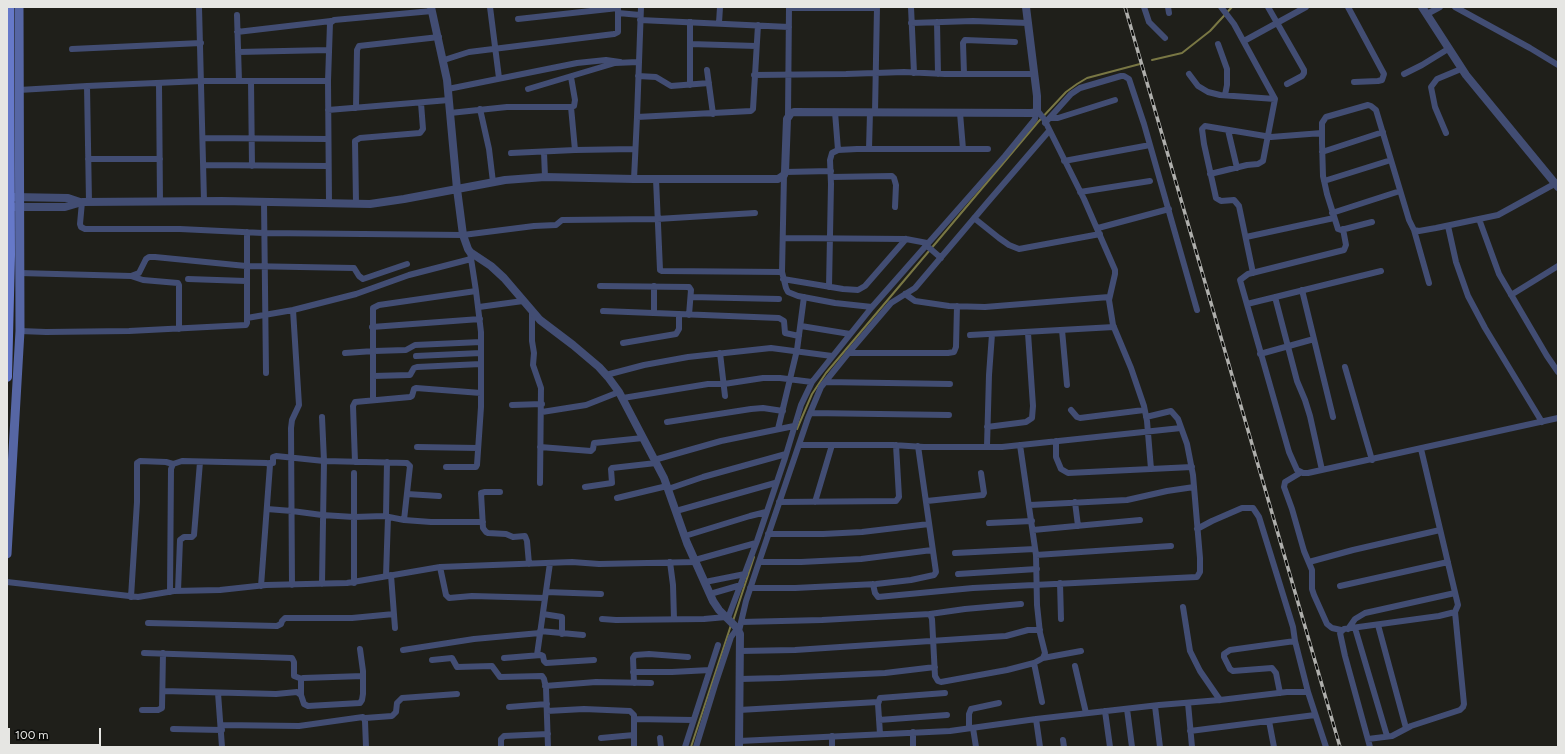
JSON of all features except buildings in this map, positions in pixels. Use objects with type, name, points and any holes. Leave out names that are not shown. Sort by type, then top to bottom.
[{"type":"main road","points":[[7,554],[20,331],[19,273],[12,202],[9,7]]},
{"type":"main road","points":[[7,377],[12,202],[19,90],[18,7]]},
{"type":"street","points":[[199,7],[204,202]]},
{"type":"street","points":[[490,7],[499,78]]},
{"type":"street","points":[[634,179],[640,7]]},
{"type":"street","points":[[719,23],[720,7]]},
{"type":"street","points":[[869,149],[875,73],[877,7],[789,7],[788,116],[784,174],[782,276],[788,292],[804,297],[835,303],[872,307]]},
{"type":"street","points":[[911,7],[914,72]]},
{"type":"street","points":[[1026,7],[1034,74],[1042,116],[1099,231],[1115,270],[1109,297],[1109,304],[1114,327],[1131,368],[1146,417],[1151,469]]},
{"type":"street","points":[[1144,7],[1149,22],[1165,38]]},
{"type":"street","points":[[1210,174],[1258,164],[1263,161],[1275,99],[1231,18],[1221,7]]},
{"type":"street","points":[[1268,7],[1304,70],[1302,76],[1287,84]]},
{"type":"street","points":[[1244,41],[1306,7]]},
{"type":"street","points":[[1348,7],[1384,74],[1382,80],[1354,82]]},
{"type":"street","points":[[1414,230],[1419,231],[1448,226],[1498,215],[1557,184],[1461,69],[1422,7]]},
{"type":"street","points":[[1427,14],[1440,7]]},
{"type":"street","points":[[1454,7],[1524,44],[1558,65]]},
{"type":"street","points":[[237,32],[432,9],[444,60],[463,235],[470,255],[480,318],[481,342],[481,393],[476,467],[446,467]]},
{"type":"street","points":[[444,60],[469,52],[494,48],[614,34],[618,32],[618,9]]},
{"type":"street","points":[[518,19],[618,9],[640,18],[789,27]]},
{"type":"street","points":[[237,15],[239,81]]},
{"type":"street","points":[[329,203],[328,81],[331,21]]},
{"type":"street","points":[[912,24],[973,21],[1028,23]]},
{"type":"street","points":[[690,22],[690,85]]},
{"type":"street","points":[[936,22],[938,74]]},
{"type":"street","points":[[637,117],[751,111],[758,25]]},
{"type":"street","points":[[356,108],[357,50],[359,46],[439,37]]},
{"type":"street","points":[[964,74],[963,43],[965,40],[1015,42]]},
{"type":"street","points":[[72,49],[201,43]]},
{"type":"street","points":[[690,44],[756,46]]},
{"type":"street","points":[[1218,44],[1228,69],[1225,95]]},
{"type":"street","points":[[1404,74],[1448,49]]},
{"type":"street","points":[[238,52],[329,50]]},
{"type":"street","points":[[448,89],[584,62],[606,60],[638,62]]},
{"type":"street","points":[[528,89],[620,62]]},
{"type":"street","points":[[1446,133],[1435,107],[1431,87],[1437,79],[1461,69]]},
{"type":"street","points":[[707,70],[713,114]]},
{"type":"street","points":[[754,75],[789,76],[914,72],[938,74],[1034,74]]},
{"type":"street","points":[[1189,74],[1202,89],[1208,92],[1225,95],[1275,99]]},
{"type":"street","points":[[638,76],[656,77],[671,86],[709,83]]},
{"type":"street","points":[[727,618],[745,574],[803,400],[812,382],[872,307],[1005,156],[1035,119],[1042,116],[1080,88],[1124,76],[1129,79],[1150,145],[1197,310]]},
{"type":"street","points":[[450,113],[507,107],[571,107],[574,106],[575,100],[571,77]]},
{"type":"street","points":[[19,90],[202,81],[328,81]]},
{"type":"street","points":[[251,81],[252,166]]},
{"type":"street","points":[[159,84],[160,202]]},
{"type":"street","points":[[87,86],[88,159],[84,202],[80,224],[81,227],[85,229],[180,229],[263,233],[463,235],[534,226],[555,225],[562,220],[755,214]]},
{"type":"street","points":[[328,110],[449,100]]},
{"type":"street","points":[[788,116],[794,112],[960,112],[1032,113],[1042,116],[1062,117],[1115,100]]},
{"type":"street","points":[[356,203],[355,141],[360,138],[420,133],[423,129],[421,103]]},
{"type":"street","points":[[1372,222],[1343,230],[1338,229],[1324,181],[1322,152],[1322,123],[1326,117],[1368,105],[1374,107],[1376,110],[1408,220],[1414,230],[1429,283]]},
{"type":"street","points":[[571,107],[575,150]]},
{"type":"street","points":[[480,109],[489,149],[493,182]]},
{"type":"street","points":[[835,112],[838,150]]},
{"type":"street","points":[[960,112],[963,149]]},
{"type":"street","points":[[1253,273],[1240,210],[1236,201],[1218,200],[1216,198],[1202,129],[1205,126],[1268,136],[1322,133]]},
{"type":"street","points":[[1228,130],[1237,168]]},
{"type":"street","points":[[696,747],[731,637],[738,627],[768,534],[819,391],[848,353],[891,303],[915,288],[1049,131]]},
{"type":"street","points":[[1322,152],[1383,132]]},
{"type":"street","points":[[203,138],[328,139]]},
{"type":"street","points":[[1064,161],[1150,145]]},
{"type":"street","points":[[511,153],[636,149]]},
{"type":"street","points":[[828,287],[831,174],[830,157],[832,153],[838,150],[869,149],[988,149]]},
{"type":"street","points":[[544,152],[545,176]]},
{"type":"street","points":[[88,159],[160,159]]},
{"type":"street","points":[[1324,181],[1391,160]]},
{"type":"street","points":[[204,165],[328,166]]},
{"type":"street","points":[[12,202],[64,197],[84,202],[387,202],[493,182],[545,176],[634,179],[778,179],[784,174],[831,174],[892,176],[896,185],[895,207]]},
{"type":"street","points":[[656,179],[659,268],[662,271],[782,276],[828,287],[853,290],[862,288],[906,239]]},
{"type":"street","points":[[1080,192],[1150,181]]},
{"type":"street","points":[[1246,237],[1333,215],[1400,191]]},
{"type":"street","points":[[264,202],[263,233],[265,267],[266,373]]},
{"type":"street","points":[[974,218],[1009,245],[1019,249],[1099,231],[1169,210]]},
{"type":"street","points":[[1479,219],[1499,274],[1558,372]]},
{"type":"street","points":[[1448,226],[1456,262],[1468,296],[1484,328],[1542,422]]},
{"type":"street","points":[[1300,473],[1295,467],[1289,452],[1240,280],[1244,276],[1253,273],[1344,250],[1346,245],[1343,230]]},
{"type":"street","points":[[20,331],[69,332],[179,329],[246,325],[247,232]]},
{"type":"street","points":[[783,238],[906,239],[927,245],[941,258]]},
{"type":"street","points":[[247,318],[293,310],[365,291],[470,255],[499,273],[532,312],[584,354],[606,375],[621,395],[668,488],[695,561],[716,606],[738,627],[923,613],[930,614],[1021,604]]},
{"type":"street","points":[[131,276],[139,273],[143,262],[149,257],[246,266],[354,268],[363,279],[365,291]]},
{"type":"street","points":[[363,279],[407,264]]},
{"type":"street","points":[[1511,295],[1558,266]]},
{"type":"street","points":[[1247,304],[1381,270]]},
{"type":"street","points":[[19,273],[131,276],[144,280],[178,283],[179,329]]},
{"type":"street","points":[[188,279],[246,281]]},
{"type":"street","points":[[600,286],[689,287],[691,290],[689,315]]},
{"type":"street","points":[[654,286],[654,313]]},
{"type":"street","points":[[1302,290],[1334,417]]},
{"type":"street","points":[[373,400],[373,308],[379,304],[476,291]]},
{"type":"street","points":[[905,294],[915,301],[957,306],[985,306],[1109,297]]},
{"type":"street","points":[[690,297],[779,299]]},
{"type":"street","points":[[778,429],[797,350],[804,297]]},
{"type":"street","points":[[1275,297],[1296,380],[1308,408],[1322,470]]},
{"type":"street","points":[[478,307],[523,301]]},
{"type":"street","points":[[848,353],[954,352],[956,347],[957,306]]},
{"type":"street","points":[[292,584],[291,424],[299,405],[293,310]]},
{"type":"street","points":[[603,311],[779,318],[784,321],[785,333],[799,336]]},
{"type":"street","points":[[532,312],[532,341],[534,353],[533,365],[541,385],[542,404],[540,483]]},
{"type":"street","points":[[623,343],[676,334],[679,330],[679,314]]},
{"type":"street","points":[[372,327],[480,318]]},
{"type":"street","points":[[801,326],[850,334]]},
{"type":"street","points":[[970,335],[1028,333],[1114,327]]},
{"type":"street","points":[[1062,330],[1067,385]]},
{"type":"street","points":[[987,427],[1026,422],[1032,418],[1033,406],[1028,333]]},
{"type":"street","points":[[987,446],[992,334]]},
{"type":"street","points":[[1260,354],[1314,340]]},
{"type":"street","points":[[345,353],[406,350],[415,345],[481,342]]},
{"type":"street","points":[[606,375],[656,362],[771,348],[797,350],[832,356]]},
{"type":"street","points":[[416,356],[481,353]]},
{"type":"street","points":[[720,353],[725,396]]},
{"type":"street","points":[[373,376],[410,375],[417,366],[481,364]]},
{"type":"street","points":[[1346,367],[1372,460]]},
{"type":"street","points":[[542,412],[586,404],[621,395],[708,384],[724,384],[771,377],[812,382]]},
{"type":"street","points":[[825,382],[950,384]]},
{"type":"street","points":[[355,462],[352,406],[355,402],[410,397],[416,388],[481,393]]},
{"type":"street","points":[[512,405],[542,404]]},
{"type":"street","points":[[667,422],[751,409],[763,408],[783,411]]},
{"type":"street","points":[[1071,410],[1076,417],[1080,418],[1144,410]]},
{"type":"street","points":[[874,584],[875,593],[878,597],[973,588],[1197,577],[1201,569],[1192,467],[1187,444],[1178,419],[1171,411],[1146,417]]},
{"type":"street","points":[[810,414],[949,415]]},
{"type":"street","points":[[322,417],[324,461],[322,584]]},
{"type":"street","points":[[1455,612],[1439,616],[1341,630],[1330,627],[1325,620],[1312,589],[1312,574],[1283,484],[1300,473],[1308,473],[1372,460],[1558,418]]},
{"type":"street","points":[[585,487],[612,483],[612,468],[655,461],[721,441],[794,426]]},
{"type":"street","points":[[799,445],[1020,445],[1181,428]]},
{"type":"street","points":[[540,447],[590,451],[593,449],[594,443],[643,438]]},
{"type":"street","points":[[1056,441],[1056,457],[1061,469],[1068,473],[1192,467]]},
{"type":"street","points":[[815,502],[832,445]]},
{"type":"street","points":[[779,502],[898,500],[896,445]]},
{"type":"street","points":[[1020,445],[1036,552],[1037,605],[1045,653],[1043,658]]},
{"type":"street","points":[[750,588],[802,588],[874,584],[932,576],[936,573],[918,446]]},
{"type":"street","points":[[417,447],[478,448]]},
{"type":"street","points":[[1368,739],[1395,734],[1406,728],[1460,710],[1464,704],[1455,612],[1458,605],[1421,449]]},
{"type":"street","points":[[617,498],[668,488],[786,454]]},
{"type":"street","points":[[130,597],[137,502],[137,463],[140,461],[166,462],[173,464],[182,461],[272,463],[274,456],[324,461],[387,462],[409,464],[404,520]]},
{"type":"street","points":[[178,591],[180,540],[184,537],[192,537],[194,534],[200,462]]},
{"type":"street","points":[[387,462],[388,576],[395,628]]},
{"type":"street","points":[[261,586],[270,467],[269,463]]},
{"type":"street","points":[[170,592],[173,464]]},
{"type":"street","points":[[354,473],[354,583]]},
{"type":"street","points":[[927,501],[983,495],[981,473]]},
{"type":"street","points":[[676,511],[775,483]]},
{"type":"street","points":[[1030,505],[1127,500],[1167,491],[1194,487]]},
{"type":"street","points":[[500,492],[481,493],[484,528],[486,532],[506,534],[513,537],[524,536],[527,540],[529,564]]},
{"type":"street","points":[[407,494],[439,496]]},
{"type":"street","points":[[1075,502],[1078,526]]},
{"type":"street","points":[[1197,529],[1242,508],[1249,507],[1256,511],[1274,561],[1293,627],[1308,692],[1326,747]]},
{"type":"street","points":[[267,509],[354,517],[387,516],[404,520],[483,522]]},
{"type":"street","points":[[685,536],[766,512]]},
{"type":"street","points":[[1033,530],[1140,520]]},
{"type":"street","points":[[989,523],[1032,521]]},
{"type":"street","points":[[768,534],[862,532],[929,524]]},
{"type":"street","points":[[1308,562],[1440,530]]},
{"type":"street","points":[[7,582],[130,597],[178,591],[220,590],[292,584],[354,583],[440,566],[695,561],[756,542]]},
{"type":"street","points":[[955,553],[1036,552],[1171,546]]},
{"type":"street","points":[[759,562],[801,562],[861,559],[932,550]]},
{"type":"street","points":[[670,562],[673,585],[674,619]]},
{"type":"street","points":[[1340,586],[1448,562]]},
{"type":"street","points":[[537,655],[550,563]]},
{"type":"street","points":[[440,566],[446,595],[449,598],[472,596],[601,594]]},
{"type":"street","points":[[958,574],[1037,569]]},
{"type":"street","points":[[705,582],[745,574]]},
{"type":"street","points":[[1060,583],[1062,619]]},
{"type":"street","points":[[710,594],[741,584]]},
{"type":"street","points":[[1387,736],[1352,628],[1355,619],[1365,613],[1455,593]]},
{"type":"street","points":[[1183,607],[1190,651],[1200,671],[1220,700]]},
{"type":"street","points":[[148,623],[277,626],[281,624],[285,618],[352,618],[394,614]]},
{"type":"street","points":[[543,614],[562,617],[562,634]]},
{"type":"street","points":[[930,614],[932,619],[934,668],[936,680],[941,682],[1007,670],[1034,663],[1043,658],[1081,651]]},
{"type":"street","points":[[602,619],[727,618]]},
{"type":"street","points":[[1378,625],[1406,728]]},
{"type":"street","points":[[738,627],[740,651],[739,744],[776,739],[971,728],[1086,713],[1280,693],[1308,692]]},
{"type":"street","points":[[740,651],[796,650],[1006,636],[1028,630],[1040,630]]},
{"type":"street","points":[[1341,630],[1340,636],[1370,747]]},
{"type":"street","points":[[403,650],[482,638],[540,632],[583,635]]},
{"type":"street","points":[[1280,693],[1276,673],[1272,668],[1232,671],[1224,657],[1224,654],[1230,650],[1295,641]]},
{"type":"street","points":[[685,747],[718,645]]},
{"type":"street","points":[[302,679],[301,695],[304,704],[308,706],[360,703],[363,694],[363,676],[360,649]]},
{"type":"street","points":[[144,653],[292,658],[294,662],[294,676],[302,679],[306,677],[363,676]]},
{"type":"street","points":[[142,710],[161,710],[163,705],[162,654]]},
{"type":"street","points":[[634,683],[633,658],[638,654],[688,658]]},
{"type":"street","points":[[504,658],[542,655],[546,663],[594,660]]},
{"type":"street","points":[[432,660],[452,658],[457,667],[492,666],[500,677],[542,676],[544,679],[547,708],[548,747]]},
{"type":"street","points":[[1034,663],[1042,702]]},
{"type":"street","points":[[1075,666],[1086,713]]},
{"type":"street","points":[[740,679],[885,673],[934,668]]},
{"type":"street","points":[[633,672],[710,670]]},
{"type":"street","points":[[545,686],[596,682],[651,683]]},
{"type":"street","points":[[162,690],[276,694],[297,692],[301,695]]},
{"type":"street","points":[[218,693],[222,747]]},
{"type":"street","points":[[739,710],[878,702],[879,699],[882,698],[945,693]]},
{"type":"street","points":[[173,729],[299,726],[360,716],[365,718],[392,716],[396,712],[397,703],[402,698],[457,694]]},
{"type":"street","points":[[878,702],[880,734]]},
{"type":"street","points":[[976,747],[968,714],[971,709],[999,703]]},
{"type":"street","points":[[1188,703],[1192,747]]},
{"type":"street","points":[[1155,706],[1160,747]]},
{"type":"street","points":[[509,707],[630,711],[632,712],[634,719],[634,747]]},
{"type":"street","points":[[1127,709],[1132,747]]},
{"type":"street","points":[[1105,711],[1110,747]]},
{"type":"street","points":[[879,720],[947,715]]},
{"type":"street","points":[[1190,731],[1315,715]]},
{"type":"street","points":[[365,718],[366,747]]},
{"type":"street","points":[[634,719],[693,720]]},
{"type":"street","points":[[1036,719],[1040,747]]},
{"type":"street","points":[[1269,721],[1274,747]]},
{"type":"street","points":[[913,732],[913,747]]},
{"type":"street","points":[[501,747],[501,739],[504,736],[548,734]]},
{"type":"street","points":[[601,738],[634,735]]},
{"type":"street","points":[[832,736],[832,747]]},
{"type":"street","points":[[660,738],[661,747]]},
{"type":"street","points":[[776,739],[777,747]]},
{"type":"waterway","points":[[1152,60],[1182,53],[1210,31],[1232,7]]},
{"type":"waterway","points":[[797,429],[812,394],[826,373],[1038,122],[1066,92],[1087,78],[1140,64]]},
{"type":"waterway","points":[[733,621],[754,557]]},
{"type":"waterway","points":[[691,747],[731,625]]},
{"type":"railway","points":[[1125,7],[1340,747]]}]
